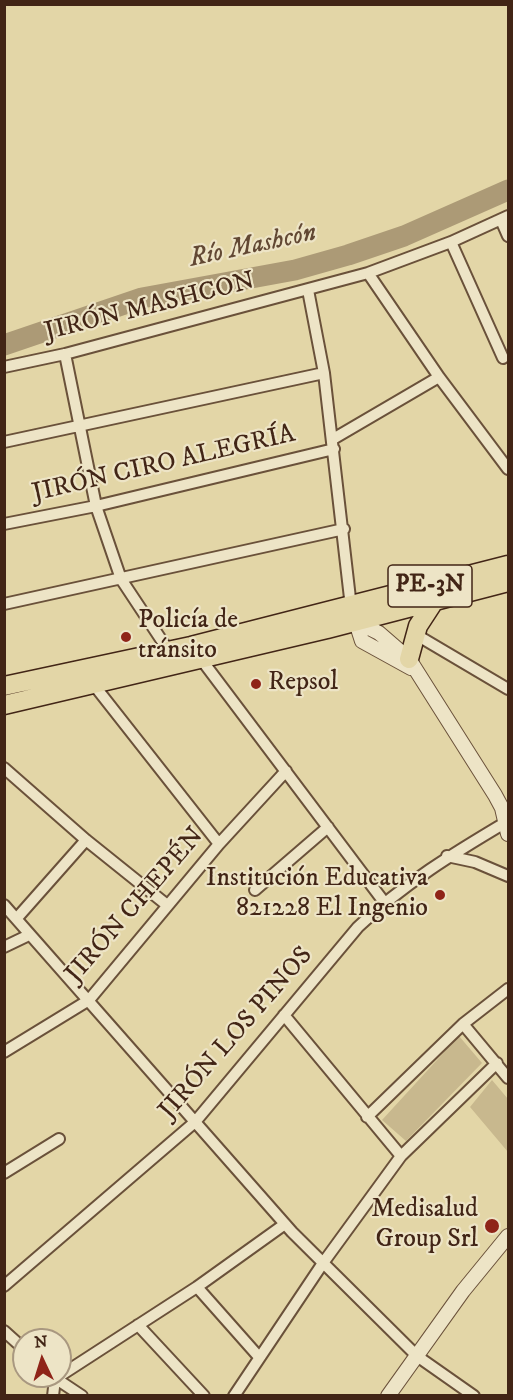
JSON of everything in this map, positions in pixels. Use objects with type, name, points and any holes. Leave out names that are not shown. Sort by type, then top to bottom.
[{"type":"highway","name":"PE-3N","points":[[4,705],[94,685],[196,652],[353,614],[508,565]]},
{"type":"highway","name":"PE-3N","points":[[353,614],[433,603],[508,582]]},
{"type":"highway","points":[[413,665],[415,634],[433,603]]},
{"type":"highway","name":"PE-3N","points":[[4,686],[168,650],[196,652]]},
{"type":"street","points":[[505,218],[508,236]]},
{"type":"street","name":"JIRÓN MASHCON","points":[[4,367],[65,354],[368,273],[451,242],[505,218]]},
{"type":"street","points":[[451,242],[503,358]]},
{"type":"street","points":[[368,273],[439,377],[508,469]]},
{"type":"street","points":[[308,290],[324,373],[353,614],[362,641],[413,665],[495,795],[508,826]]},
{"type":"street","points":[[65,354],[96,507],[121,579],[168,650]]},
{"type":"street","points":[[4,442],[324,373]]},
{"type":"street","name":"JIRÓN CIRO ALEGRÍA","points":[[4,524],[96,507],[333,444],[439,377]]},
{"type":"street","points":[[4,604],[344,529]]},
{"type":"street","points":[[415,634],[462,659],[508,689]]},
{"type":"street","points":[[196,652],[384,902]]},
{"type":"street","points":[[94,685],[219,844]]},
{"type":"street","points":[[4,768],[86,840],[167,905]]},
{"type":"street","name":"JIRÓN CHEPÉN","points":[[4,1052],[89,1000],[219,844],[286,771]]},
{"type":"street","name":"JIRÓN LOS PINOS","points":[[4,1286],[195,1122],[358,927],[384,902],[447,856],[508,826]]},
{"type":"street","points":[[255,890],[328,827]]},
{"type":"street","points":[[17,918],[86,840]]},
{"type":"street","points":[[447,856],[475,862],[508,876]]},
{"type":"street","points":[[4,905],[285,1224],[417,1356],[474,1395]]},
{"type":"street","points":[[4,948],[29,935]]},
{"type":"street","points":[[367,1117],[463,1024],[508,989]]},
{"type":"street","points":[[284,1015],[401,1156]]},
{"type":"street","points":[[463,1024],[508,1078]]},
{"type":"street","points":[[234,1395],[323,1263],[401,1156],[497,1063]]},
{"type":"street","points":[[4,1173],[59,1140]]},
{"type":"street","points":[[72,1367],[197,1287],[285,1224]]},
{"type":"street","points":[[388,1395],[463,1291],[508,1236]]},
{"type":"street","points":[[197,1287],[259,1357]]},
{"type":"street","points":[[138,1326],[204,1395]]},
{"type":"shaded area","points":[[459,1036],[482,1063],[406,1141],[382,1120]]},
{"type":"shaded area","points":[[492,1080],[508,1099],[508,1152],[470,1107]]},
{"type":"waterway","name":"Río Mashcón","points":[[4,345],[142,298],[295,270],[348,255],[404,236],[508,190]]},
{"type":"place","name":"Policía de tránsito","points":[[126,637]]},
{"type":"place","name":"Repsol","points":[[256,684]]},
{"type":"place","name":"Institución Educativa 821228 El Ingenio","points":[[440,895]]},
{"type":"place","name":"Medisalud Group Srl","points":[[492,1226]]}]
